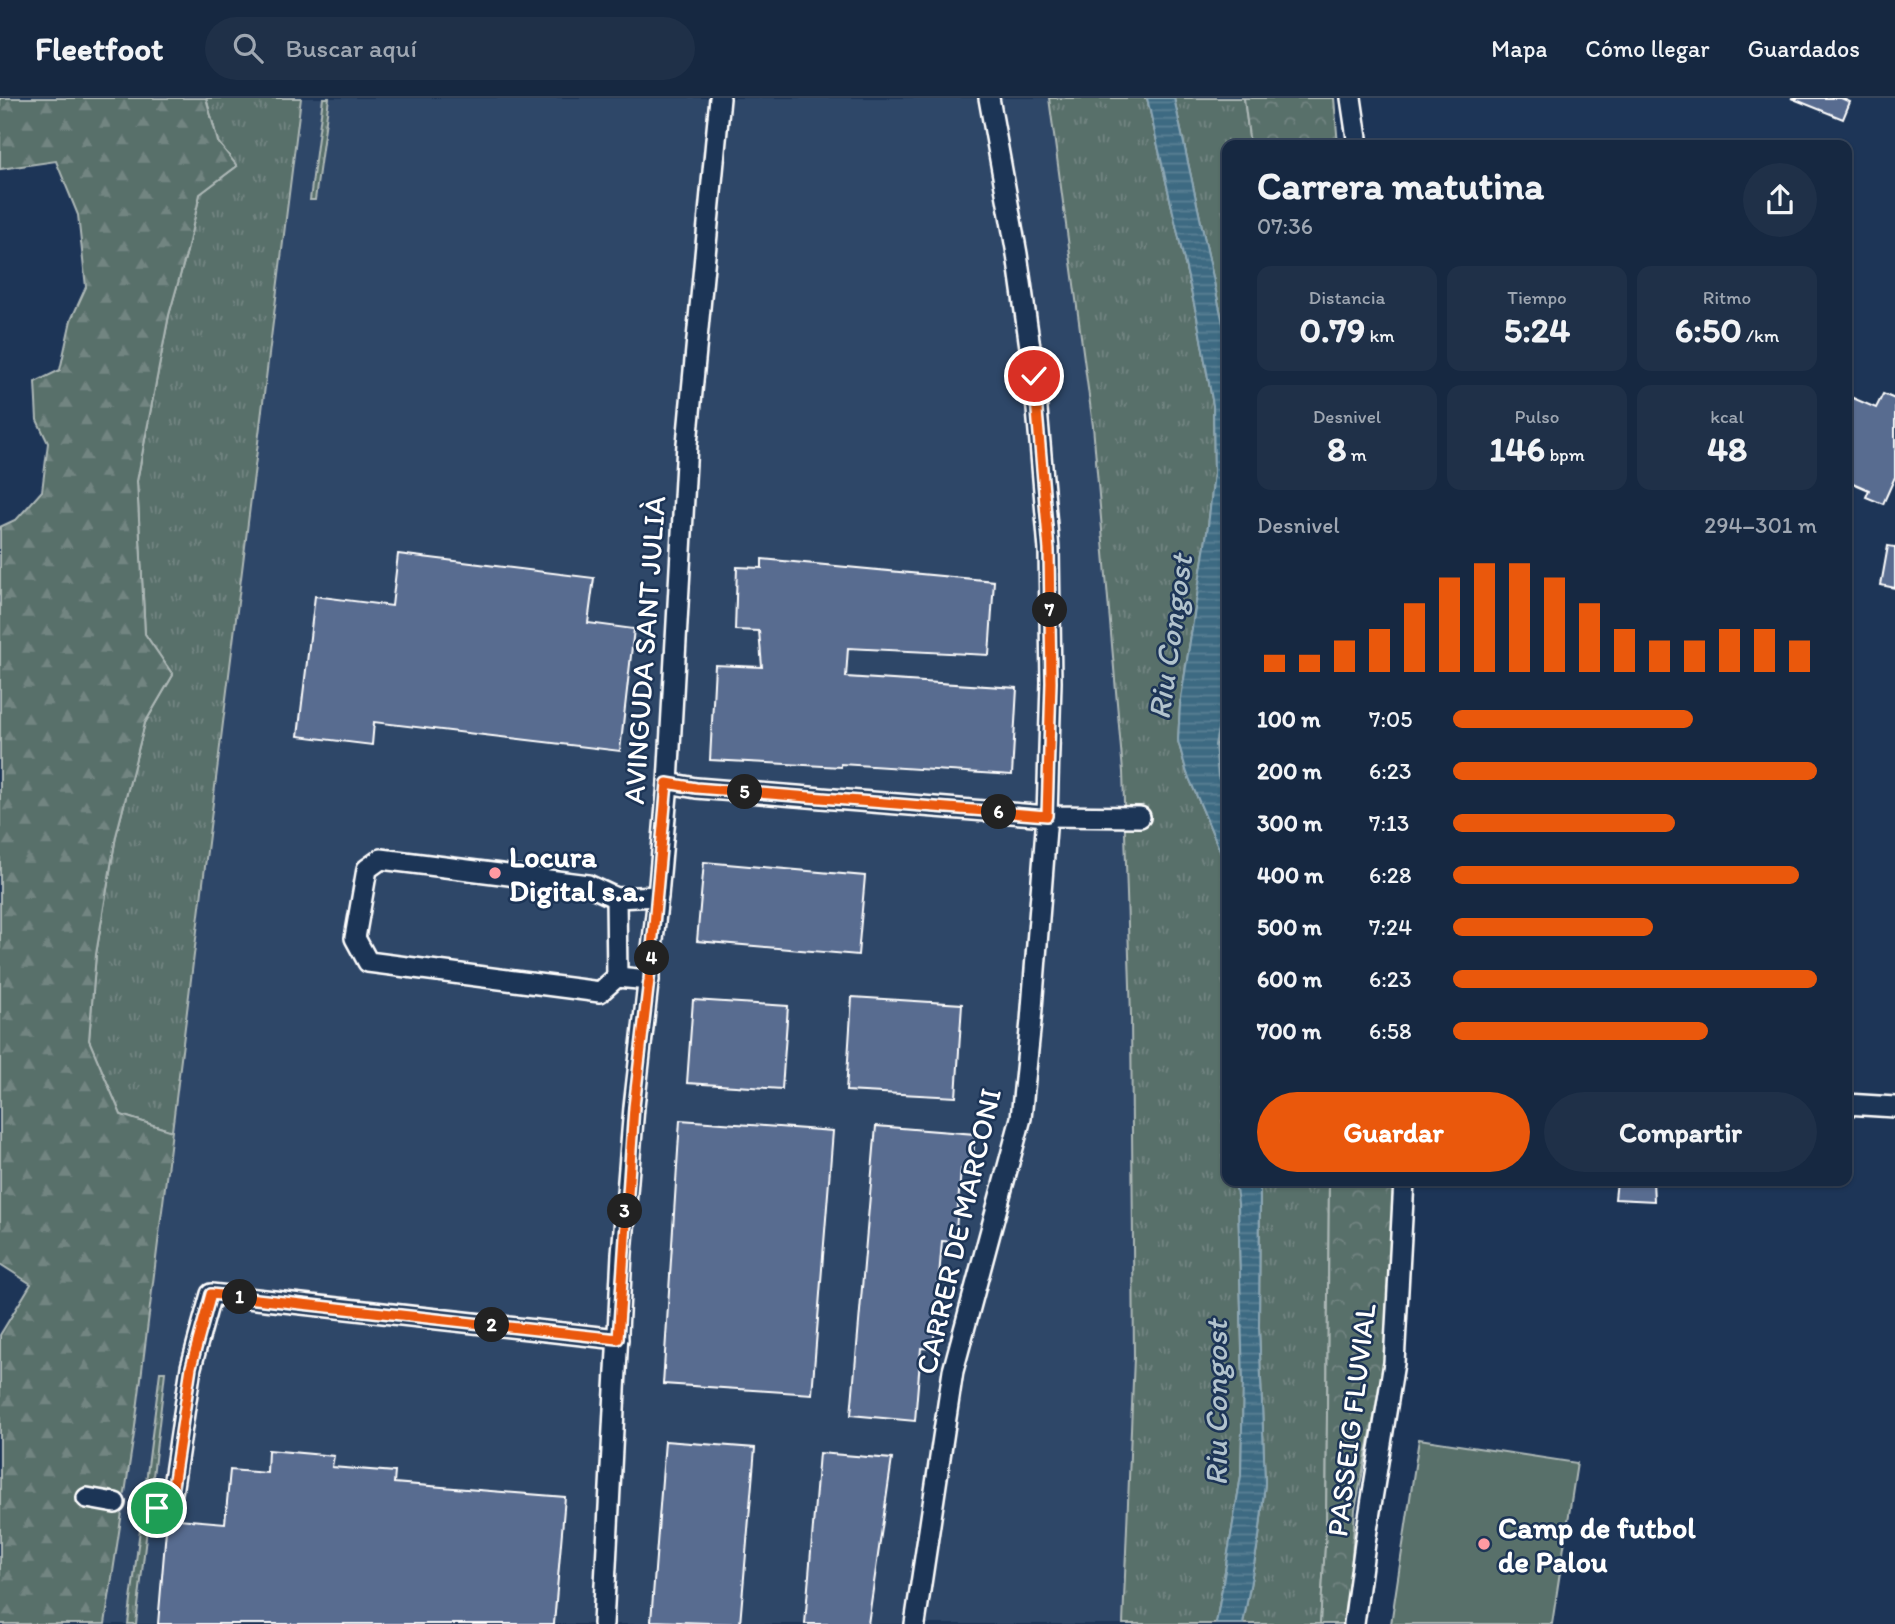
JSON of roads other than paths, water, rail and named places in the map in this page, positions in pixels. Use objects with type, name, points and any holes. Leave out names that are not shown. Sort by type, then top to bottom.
[{"type":"street","name":"AVINGUDA SANT JULIÀ","points":[[603,1624],[634,1107],[658,896],[687,444],[720,98]]},
{"type":"street","name":"CARRER DE MARCONI","points":[[915,1624],[953,1371],[1021,1118],[1047,816],[1051,682],[1049,550],[1034,376],[1017,254],[989,98]]},
{"type":"street","points":[[1351,98],[1357,140]]},
{"type":"street","points":[[667,783],[696,788],[1047,816],[1140,817]]},
{"type":"street","points":[[649,980],[617,977],[600,992],[368,962],[355,938],[367,869],[382,859],[588,885],[616,898],[658,896]]},
{"type":"street","points":[[616,898],[617,977]]},
{"type":"street","points":[[1852,1104],[1895,1107]]},
{"type":"street","name":"PASSEIG FLUVIAL","points":[[1354,1624],[1394,1363],[1404,1186]]},
{"type":"street","points":[[142,1507],[157,1508],[167,1503],[172,1493],[191,1367],[211,1294],[618,1339]]},
{"type":"street","points":[[87,1498],[115,1503]]},
{"type":"tunnel","points":[[115,1503],[143,1507]]},
{"type":"place","name":"Locura Digital s.a.","points":[[495,873]]},
{"type":"place","name":"Camp de futbol de Palou","points":[[1484,1544]]},
{"type":"water label","name":"Riu Congost","points":[[1170,637]]},
{"type":"water label","name":"Riu Congost","points":[[1216,1403]]}]
